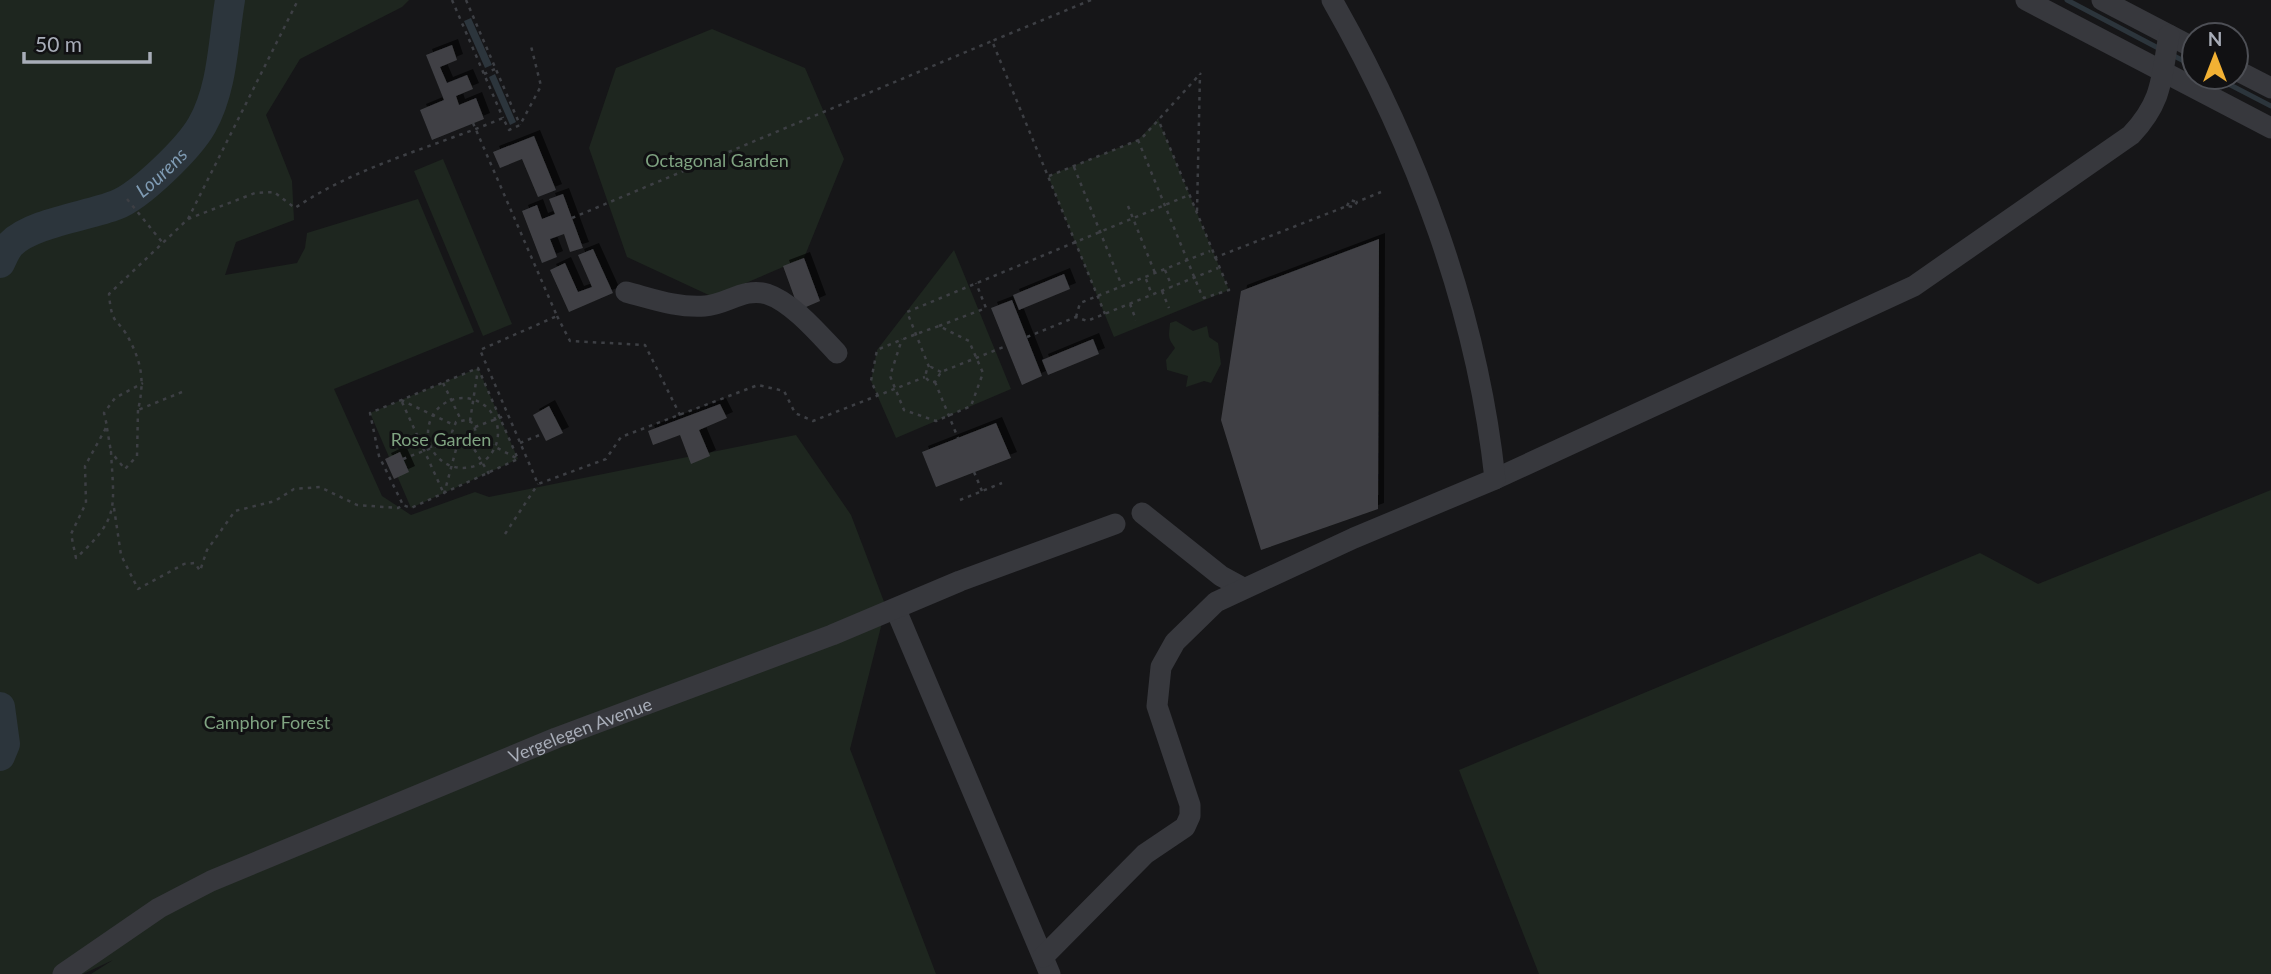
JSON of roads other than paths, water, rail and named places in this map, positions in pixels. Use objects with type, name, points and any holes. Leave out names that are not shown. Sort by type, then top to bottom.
[{"type":"street","points":[[1332,0],[1382,96],[1442,242],[1467,326],[1490,430],[1495,479]]},
{"type":"street","points":[[2026,0],[2271,128]]},
{"type":"street","points":[[2102,0],[2180,41]]},
{"type":"street","points":[[896,610],[1046,966],[1145,853],[1180,831],[1188,822],[1190,806],[1157,706],[1158,680],[1175,642],[1216,602],[1495,479],[1914,285],[2131,135],[2151,114],[2159,96],[2169,35]]},
{"type":"street","points":[[2250,77],[2271,88]]},
{"type":"street","points":[[626,292],[676,306],[708,306],[743,293],[767,294],[808,321],[837,353]]},
{"type":"street","points":[[1142,513],[1222,576],[1243,588]]},
{"type":"street","name":"Vergelegen Avenue","points":[[63,974],[159,908],[211,881],[556,738],[896,610],[960,581],[1115,524]]},
{"type":"waterway","name":"Lourens","points":[[0,263],[11,244],[20,237],[126,200],[163,170],[196,135],[214,96],[230,0]]},
{"type":"waterway","points":[[2067,0],[2160,49]]},
{"type":"waterway","points":[[2172,55],[2180,59]]},
{"type":"waterway","points":[[2242,91],[2271,106]]},
{"type":"waterway","name":"Lourens","points":[[0,707],[5,744],[0,756]]},
{"type":"park label","name":"Octagonal Garden","points":[[717,160]]},
{"type":"park label","name":"Rose Garden","points":[[441,439]]},
{"type":"park label","name":"Camphor Forest","points":[[267,722]]}]
